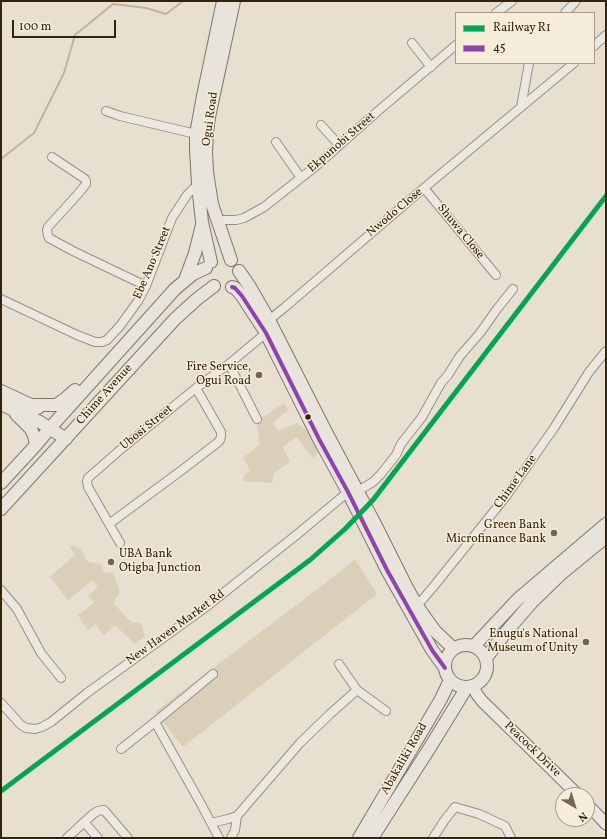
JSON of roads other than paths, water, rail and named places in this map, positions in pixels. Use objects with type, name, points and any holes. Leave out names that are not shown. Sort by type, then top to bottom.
[{"type":"main road","name":"Ogui Road","points":[[208,265],[198,184],[196,134],[208,97],[222,29],[223,1]]},
{"type":"main road","name":"Ogui Road","points":[[222,29],[234,1]]},
{"type":"main road","name":"Ogui Road","points":[[208,97],[207,172],[212,204],[231,260]]},
{"type":"main road","points":[[185,280],[195,253],[202,222]]},
{"type":"main road","points":[[265,326],[235,288],[219,288],[208,281],[206,274],[208,265],[216,259],[222,258],[231,260],[250,287],[265,326],[370,525],[417,606],[435,631],[454,649]]},
{"type":"main road","name":"Chime Avenue","points":[[1,483],[164,301],[185,280],[208,265]]},
{"type":"main road","points":[[232,287],[239,271]]},
{"type":"main road","name":"Chime Avenue","points":[[1,509],[38,467],[66,439],[175,320],[197,299],[214,286]]},
{"type":"main road","points":[[31,405],[52,405],[61,403],[95,371],[111,360]]},
{"type":"main road","points":[[1,391],[31,405],[62,415],[78,425]]},
{"type":"main road","points":[[5,406],[40,422],[66,439]]},
{"type":"main road","points":[[5,406],[31,429],[36,445]]},
{"type":"main road","points":[[486,658],[543,584],[606,524]]},
{"type":"main road","points":[[370,525],[387,570],[432,650],[445,668],[450,680],[461,686],[470,686],[480,682],[486,673],[487,663],[486,658],[479,649],[474,646],[464,645],[458,646],[448,656],[445,668]]},
{"type":"main road","points":[[474,646],[518,599],[543,584],[606,537]]},
{"type":"main road","name":"Abakaliki Road","points":[[359,838],[441,699],[450,680]]},
{"type":"main road","name":"Abakaliki Road","points":[[372,838],[470,686]]},
{"type":"street","points":[[497,12],[512,1]]},
{"type":"street","points":[[566,12],[576,1]]},
{"type":"street","points":[[595,45],[606,35]]},
{"type":"street","points":[[412,42],[431,67]]},
{"type":"street","name":"Ekpunobi Street","points":[[217,220],[236,220],[244,218],[264,207],[316,166],[455,46]]},
{"type":"street","points":[[522,107],[529,64]]},
{"type":"street","name":"Nwodo Close","points":[[265,326],[424,188],[573,64]]},
{"type":"street","points":[[106,111],[120,116],[196,134]]},
{"type":"street","points":[[321,125],[339,145]]},
{"type":"street","points":[[276,142],[301,178]]},
{"type":"street","points":[[52,157],[85,179],[86,184],[48,227],[47,233],[49,238],[146,286]]},
{"type":"street","name":"Ebe Ano Street","points":[[1,299],[95,342],[107,340],[113,335],[138,301],[146,286],[172,218],[187,195],[198,184]]},
{"type":"street","name":"Shuwa Close","points":[[424,188],[496,275]]},
{"type":"street","name":"New Haven Market Rd","points":[[1,703],[21,725],[26,728],[35,729],[51,722],[87,693],[206,607],[353,492],[373,482],[396,455],[401,444],[422,417],[441,383],[460,356],[480,333],[513,289]]},
{"type":"street","name":"Ubosi Street","points":[[120,543],[88,487],[88,478],[196,388],[229,364],[265,326]]},
{"type":"street","name":"Chime Lane","points":[[417,606],[507,495],[554,428],[589,372],[606,351]]},
{"type":"street","points":[[229,364],[257,419]]},
{"type":"street","points":[[109,524],[220,440],[221,432],[196,388]]},
{"type":"street","points":[[1,590],[17,609],[41,653],[60,678]]},
{"type":"street","points":[[339,664],[357,690],[386,711]]},
{"type":"street","points":[[121,749],[213,674]]},
{"type":"street","name":"Peacock Drive","points":[[470,686],[478,697],[570,787]]},
{"type":"street","points":[[211,822],[236,816],[300,743],[357,690]]},
{"type":"street","points":[[155,722],[219,838]]},
{"type":"street","points":[[434,838],[444,821],[455,807],[479,814],[505,826],[511,838]]},
{"type":"street","points":[[67,838],[84,822],[98,811],[102,810],[104,810],[128,838]]},
{"type":"street","points":[[595,812],[606,824]]},
{"type":"street","points":[[231,838],[235,830],[236,816]]},
{"type":"street","points":[[84,822],[98,838]]},
{"type":"waterway","points":[[1,159],[34,133],[64,73],[75,35],[113,4],[146,8],[166,14],[183,1]]},
{"type":"rail line","name":"R1","points":[[1,791],[310,560],[345,529],[373,500],[606,196]]},
{"type":"place","name":"Fire Service, Ogui Road","points":[[259,375]]},
{"type":"place","name":"Green Bank Microfinance Bank","points":[[554,533]]},
{"type":"place","name":"UBA Bank Otigba Junction","points":[[111,562]]},
{"type":"place","name":"Enugu's National Museum of Unity","points":[[586,642]]}]
